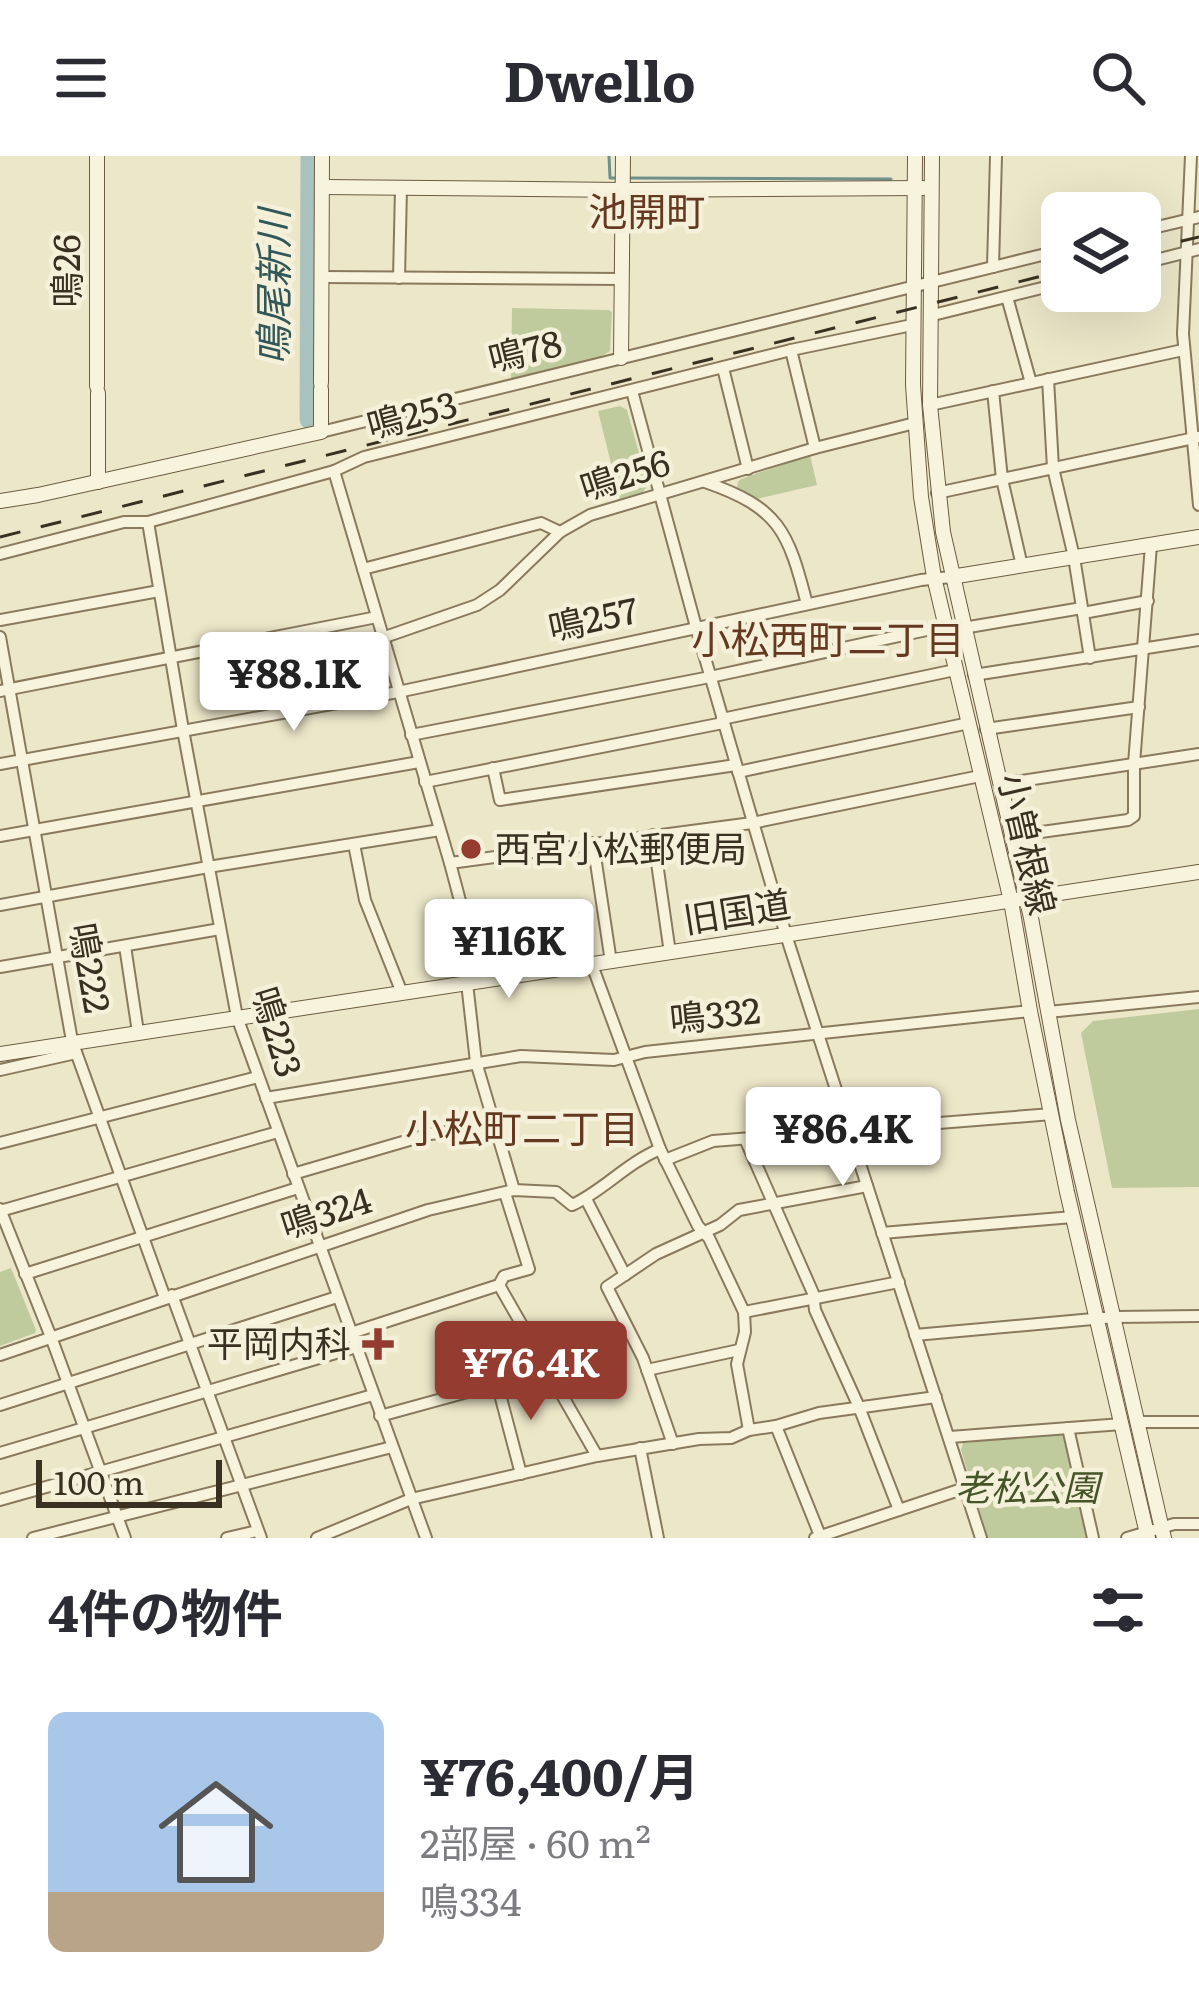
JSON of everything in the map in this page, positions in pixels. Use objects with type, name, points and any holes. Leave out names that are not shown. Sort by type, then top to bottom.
[{"type":"street","name":"鳴26","points":[[98,156],[98,482]]},
{"type":"street","points":[[321,432],[322,156]]},
{"type":"street","points":[[621,358],[623,156]]},
{"type":"street","name":"小曽根線","points":[[915,156],[915,423],[934,577],[980,776],[1048,1012],[1068,1120],[1115,1317],[1130,1423],[1155,1534]]},
{"type":"street","name":"小曽根線","points":[[932,156],[930,404],[951,577],[1012,836],[1030,1011],[1073,1216],[1097,1319],[1130,1423]]},
{"type":"street","points":[[993,267],[996,156]]},
{"type":"street","points":[[1191,156],[1194,218],[1186,253],[1183,350],[1199,505]]},
{"type":"street","points":[[322,187],[623,182],[932,188]]},
{"type":"street","points":[[400,278],[401,188]]},
{"type":"street","points":[[1161,226],[1194,218]]},
{"type":"street","points":[[1161,259],[1199,249]]},
{"type":"street","name":"鳴78","points":[[0,501],[321,432],[1041,255]]},
{"type":"street","points":[[322,277],[622,279]]},
{"type":"street","points":[[932,315],[1041,288]]},
{"type":"street","points":[[1007,297],[1031,383]]},
{"type":"street","name":"鳴253","points":[[0,554],[124,522],[148,522],[334,471],[364,457],[791,350],[912,325]]},
{"type":"street","points":[[1183,334],[1199,332]]},
{"type":"street","points":[[791,350],[815,448]]},
{"type":"street","points":[[930,404],[1183,350]]},
{"type":"street","points":[[723,368],[748,469]]},
{"type":"street","points":[[1048,380],[1053,468],[1074,557],[1090,658]]},
{"type":"street","points":[[632,391],[786,935],[981,1538]]},
{"type":"street","points":[[993,391],[1002,479],[1022,566]]},
{"type":"street","name":"鳴256","points":[[382,638],[477,605],[500,590],[560,532],[590,514],[915,423]]},
{"type":"street","points":[[938,493],[1195,437]]},
{"type":"street","points":[[334,471],[450,863],[474,982],[476,1062],[529,1269],[504,1276],[499,1285],[351,1333]]},
{"type":"street","points":[[704,482],[751,501],[786,533],[807,604]]},
{"type":"street","name":"鳴223","points":[[148,522],[237,1017],[426,1538]]},
{"type":"street","points":[[363,569],[541,523],[560,532]]},
{"type":"street","name":"鳴257","points":[[0,764],[398,692],[934,577],[1199,537]]},
{"type":"street","points":[[1012,836],[1134,816],[1151,544]]},
{"type":"street","points":[[0,620],[159,591]]},
{"type":"street","points":[[963,628],[1148,601]]},
{"type":"street","points":[[5,690],[376,617]]},
{"type":"street","points":[[411,735],[945,626]]},
{"type":"street","name":"鳴222","points":[[0,637],[5,690],[74,1047],[142,1237],[190,1344],[259,1534]]},
{"type":"street","points":[[974,675],[1199,640]]},
{"type":"street","points":[[425,782],[955,670]]},
{"type":"street","points":[[986,729],[1139,707]]},
{"type":"street","points":[[493,768],[500,800],[736,769],[969,723]]},
{"type":"street","points":[[1001,784],[1199,754]]},
{"type":"street","points":[[0,836],[419,762]]},
{"type":"street","points":[[450,863],[752,823],[980,776]]},
{"type":"street","points":[[0,905],[440,830]]},
{"type":"street","points":[[653,835],[670,952]]},
{"type":"street","points":[[593,843],[611,962]]},
{"type":"street","points":[[354,844],[365,900],[401,993]]},
{"type":"street","name":"旧国道","points":[[0,1054],[74,1047],[138,1032],[1199,872]]},
{"type":"street","points":[[0,968],[220,928]]},
{"type":"street","points":[[124,946],[138,1032]]},
{"type":"street","points":[[592,965],[663,1155],[744,1312],[745,1332],[737,1364],[748,1430]]},
{"type":"street","points":[[1048,1012],[1199,998]]},
{"type":"street","name":"鳴332","points":[[266,1098],[521,1055],[614,1060],[645,1052],[1030,1011]]},
{"type":"street","points":[[0,1070],[74,1047]]},
{"type":"street","points":[[0,1143],[258,1077]]},
{"type":"street","points":[[625,1274],[586,1199],[628,1166],[713,1142],[1052,1114]]},
{"type":"street","points":[[293,1174],[430,1134],[495,1126]]},
{"type":"street","points":[[125,1538],[0,1210],[278,1132]]},
{"type":"street","points":[[745,1139],[899,1510]]},
{"type":"street","points":[[673,1444],[647,1370],[608,1287],[656,1254],[720,1225],[740,1210],[867,1186]]},
{"type":"street","points":[[25,1274],[298,1188]]},
{"type":"street","name":"鳴324","points":[[0,1355],[428,1210],[509,1192],[556,1192],[572,1205],[586,1199]]},
{"type":"street","points":[[882,1233],[1073,1216]]},
{"type":"street","points":[[744,1312],[898,1282]]},
{"type":"street","points":[[499,1285],[597,1456]]},
{"type":"street","points":[[0,1405],[338,1297]]},
{"type":"street","points":[[915,1335],[1115,1317],[1199,1316]]},
{"type":"street","points":[[0,1454],[356,1347]]},
{"type":"street","points":[[647,1370],[740,1350]]},
{"type":"street","points":[[380,1416],[547,1370]]},
{"type":"street","points":[[497,1383],[521,1474]]},
{"type":"street","points":[[0,1500],[373,1395]]},
{"type":"street","points":[[316,1538],[411,1499],[597,1456],[730,1438],[819,1413],[935,1397]]},
{"type":"street","points":[[950,1437],[1199,1422]]},
{"type":"street","points":[[776,1426],[822,1537],[965,1488]]},
{"type":"street","points":[[1068,1428],[1094,1538]]},
{"type":"street","points":[[33,1538],[392,1447]]},
{"type":"street","points":[[640,1448],[658,1538]]},
{"type":"street","points":[[1127,1538],[1199,1524]]},
{"type":"street","points":[[226,1538],[259,1534]]},
{"type":"green space","points":[[512,308],[609,310],[610,351],[594,362],[511,381]]},
{"type":"green space","points":[[620,406],[627,410],[648,485],[642,493],[620,500],[598,411]]},
{"type":"green space","points":[[810,455],[817,485],[757,499],[737,488],[741,479]]},
{"type":"green space","points":[[1199,1009],[1199,1187],[1112,1188],[1081,1033],[1093,1021]]},
{"type":"green space","points":[[11,1268],[36,1330],[0,1346],[0,1272]]},
{"type":"green space","name":"老松公園","points":[[1065,1434],[1089,1538],[988,1538],[961,1450],[963,1443]]},
{"type":"waterway","name":"鳴尾新川","points":[[310,419],[311,156]]},
{"type":"waterway","points":[[609,156],[610,178],[619,178]]},
{"type":"waterway","points":[[629,178],[891,179]]},
{"type":"railway","points":[[1161,246],[1199,237]]},
{"type":"railway","points":[[0,537],[1041,276]]},
{"type":"place","name":"西宮小松郵便局","points":[[471,849]]},
{"type":"place","name":"平岡内科","points":[[378,1344]]},
{"type":"district","name":"池開町","points":[[647,212]]},
{"type":"district","name":"小松西町二丁目","points":[[828,640]]},
{"type":"district","name":"小松町二丁目","points":[[522,1129]]}]
